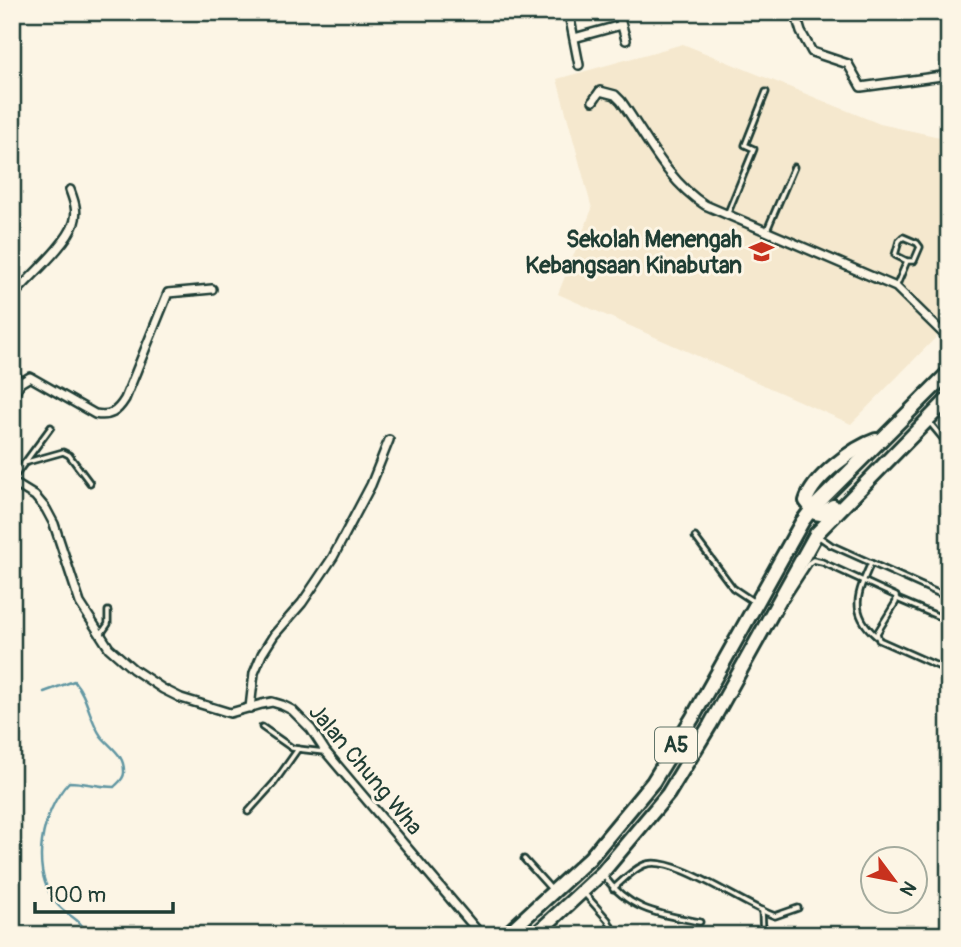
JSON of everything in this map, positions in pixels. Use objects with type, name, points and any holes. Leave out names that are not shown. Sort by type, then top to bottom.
[{"type":"highway","name":"A5","points":[[506,935],[590,858],[653,782],[694,717],[756,603],[811,510],[949,372]]},
{"type":"highway","name":"A5","points":[[534,935],[602,873],[668,794],[710,725],[816,534],[949,398]]},
{"type":"highway","points":[[811,510],[821,514],[828,511],[884,454],[895,451]]},
{"type":"highway","points":[[802,522],[816,534]]},
{"type":"street","points":[[618,12],[626,40]]},
{"type":"street","points":[[795,12],[801,32],[812,52],[848,64],[861,88],[949,75]]},
{"type":"street","points":[[569,14],[579,65]]},
{"type":"street","points":[[574,38],[621,25]]},
{"type":"street","points":[[593,101],[600,91],[615,95],[680,184],[693,197],[727,215],[896,287],[949,339]]},
{"type":"street","points":[[12,297],[45,262],[73,226],[75,204],[70,190]]},
{"type":"street","points":[[12,398],[20,383],[33,378],[96,414],[113,414],[125,399],[168,293],[212,289]]},
{"type":"street","points":[[12,368],[20,383]]},
{"type":"street","points":[[250,708],[254,673],[262,654],[274,635],[302,603],[333,557],[371,485],[389,440]]},
{"type":"street","name":"Jalan Chung Wha","points":[[12,481],[35,496],[46,509],[54,524],[80,603],[109,648],[133,669],[163,689],[194,703],[230,713],[272,702],[292,710],[311,729],[326,752],[481,935]]},
{"type":"lane","points":[[727,215],[754,149],[745,145],[766,92]]},
{"type":"lane","points":[[767,230],[794,167]]},
{"type":"lane","points":[[903,237],[920,247],[914,261],[907,261],[895,255],[903,237]]},
{"type":"lane","points":[[896,287],[907,261]]},
{"type":"lane","points":[[927,420],[949,446]]},
{"type":"lane","points":[[12,481],[51,427]]},
{"type":"lane","points":[[24,463],[63,452],[69,454],[90,483]]},
{"type":"lane","points":[[816,534],[831,545],[949,598]]},
{"type":"lane","points":[[695,537],[733,588],[756,603]]},
{"type":"lane","points":[[777,603],[789,597],[808,563],[813,560],[892,593],[897,599],[949,621]]},
{"type":"lane","points":[[871,563],[858,598],[858,612],[866,628],[882,642],[949,671]]},
{"type":"lane","points":[[877,637],[897,599]]},
{"type":"lane","points":[[100,636],[108,624],[108,611]]},
{"type":"lane","points":[[262,727],[292,748],[326,752]]},
{"type":"lane","points":[[248,812],[274,783],[298,749]]},
{"type":"lane","points":[[524,859],[554,892]]},
{"type":"lane","points":[[613,889],[643,865],[666,864],[775,916],[798,908]]},
{"type":"lane","points":[[602,873],[613,889],[638,907],[654,914],[700,922]]},
{"type":"lane","points":[[583,891],[608,920],[615,935]]},
{"type":"lane","points":[[762,910],[763,935]]},
{"type":"shaded area","name":"Sekolah Menengah Kebangsaan Kinabutan","points":[[683,44],[880,124],[949,139],[949,324],[851,424],[558,294],[592,209],[557,79]]},
{"type":"waterway","points":[[44,692],[74,681],[101,736],[117,752],[124,767],[123,777],[114,787],[69,782],[51,809],[42,842],[43,875],[48,890],[57,904],[81,925],[88,935]]},
{"type":"place","name":"Sekolah Menengah Kebangsaan Kinabutan","points":[[762,252]]}]
